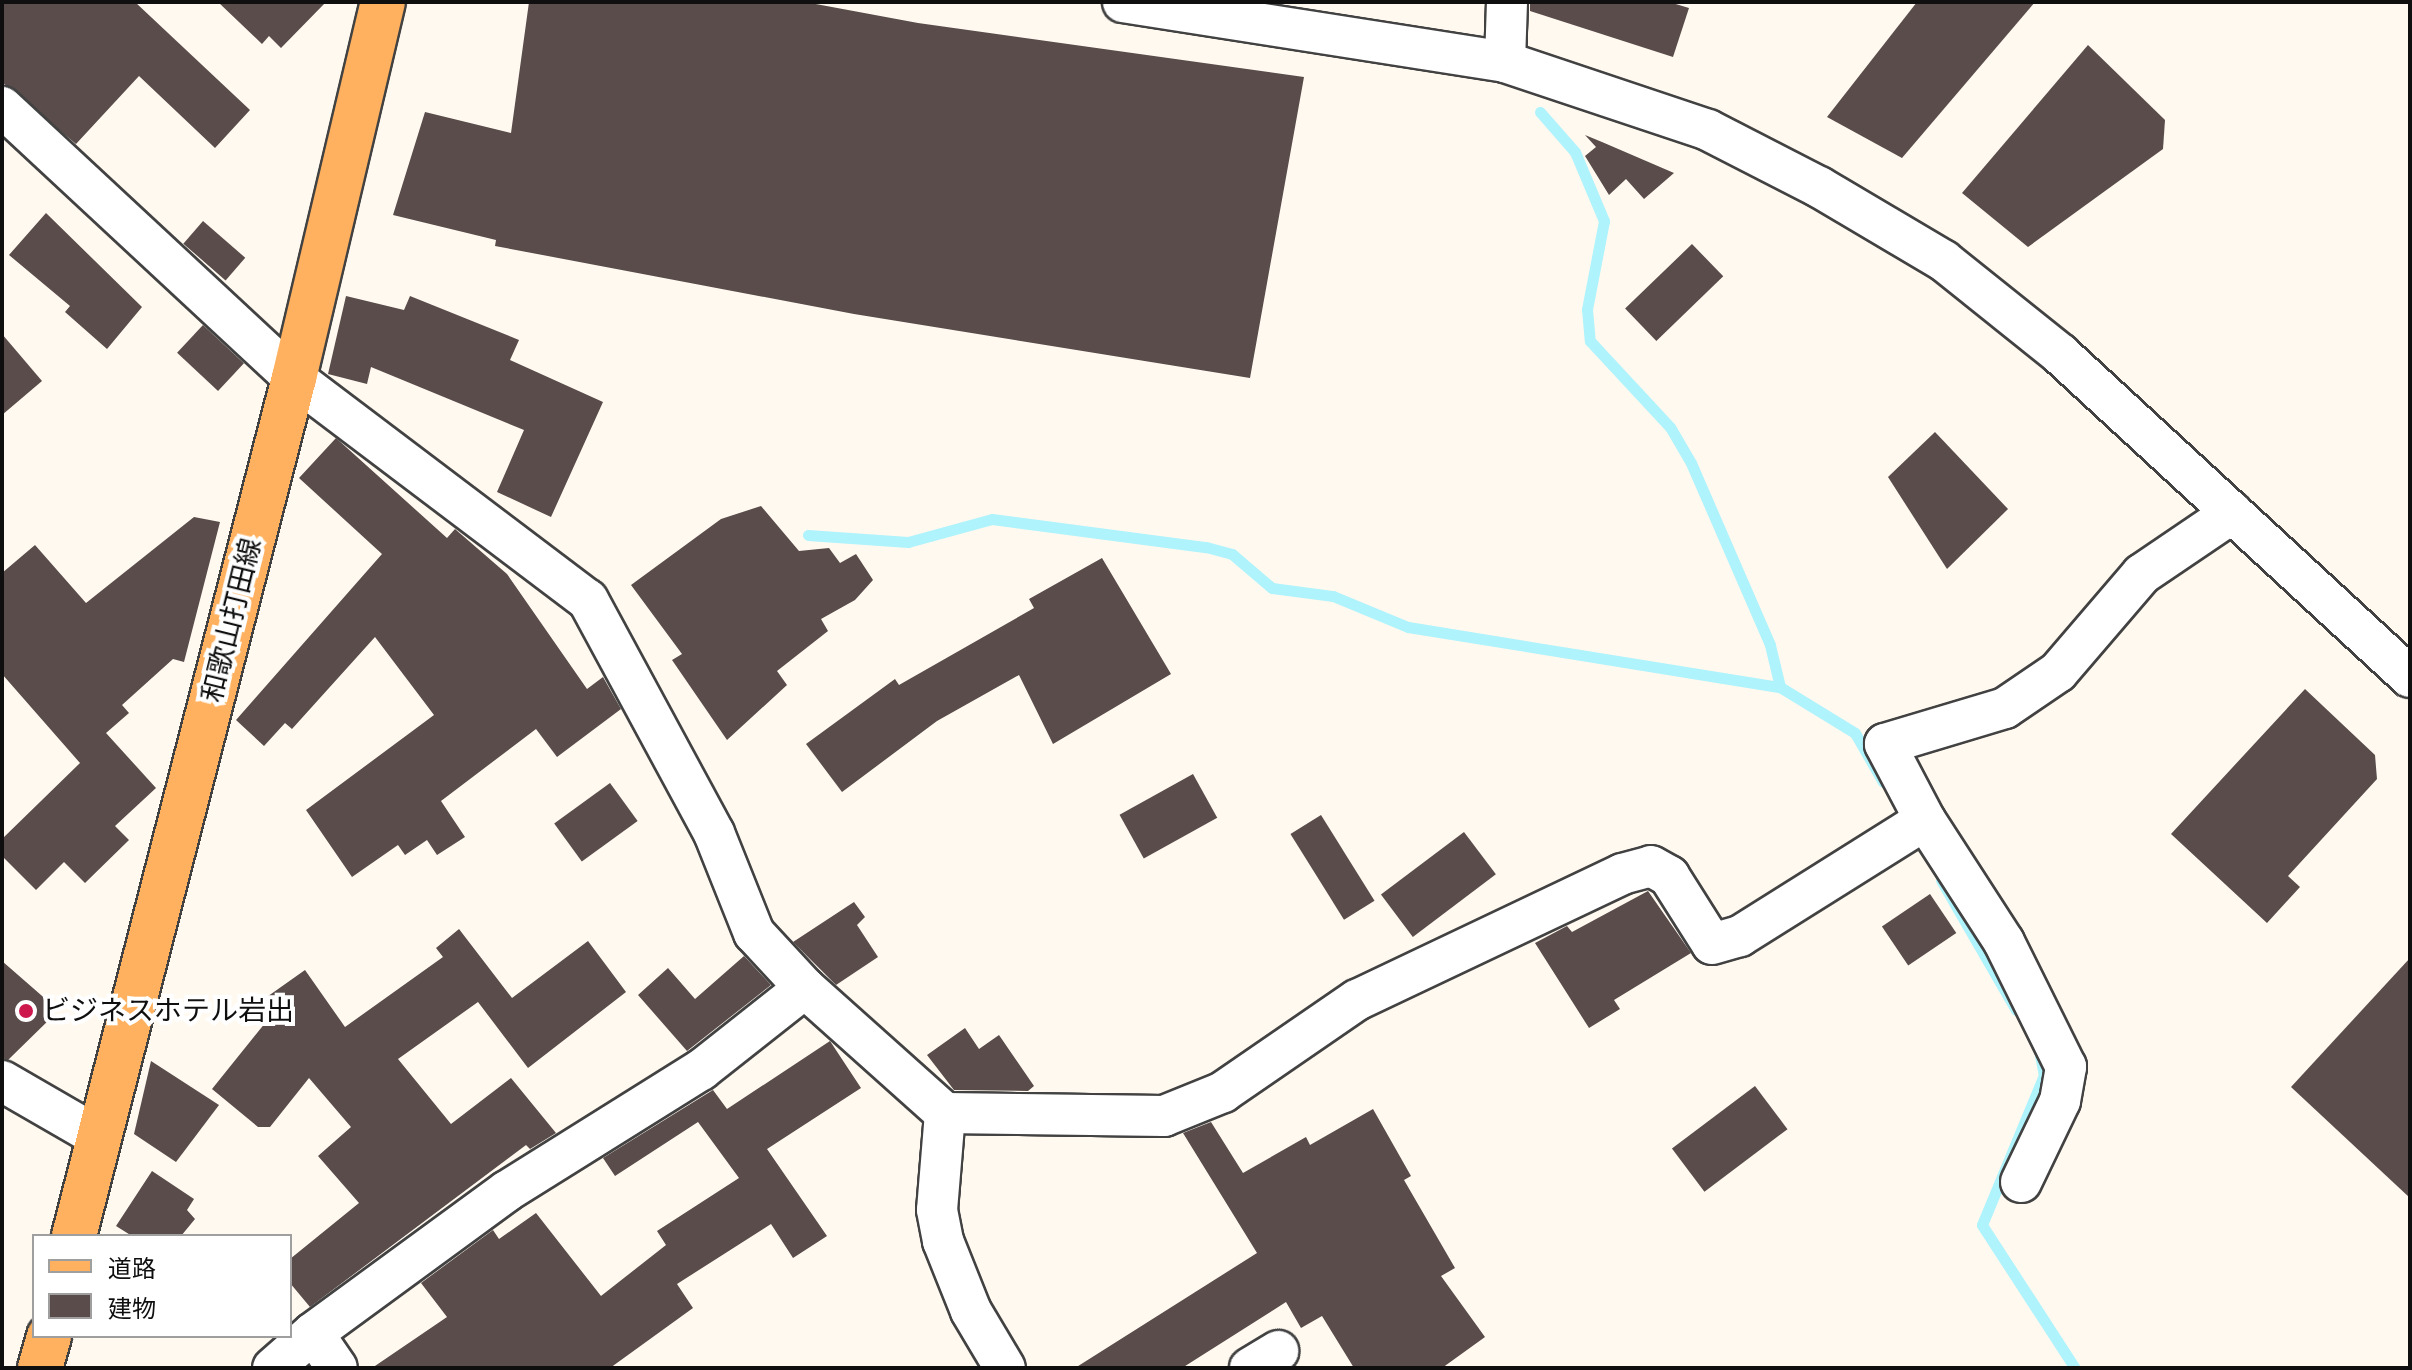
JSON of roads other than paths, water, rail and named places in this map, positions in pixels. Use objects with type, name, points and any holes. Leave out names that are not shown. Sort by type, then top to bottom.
[{"type":"main road","name":"和歌山打田線","points":[[75,1234],[294,378],[383,2]]},
{"type":"main road","points":[[40,1368],[48,1338]]},
{"type":"street","points":[[1123,2],[1505,62],[1708,130],[1819,187],[1944,261],[2060,354],[2410,677]]},
{"type":"street","points":[[1505,62],[1507,2]]},
{"type":"street","points":[[2,107],[294,378],[588,600],[714,833],[754,933],[805,988],[945,1113],[1164,1116],[1223,1092],[1357,1000],[1622,874],[1651,866],[1669,876],[1712,944],[1740,936],[1925,820]]},
{"type":"street","points":[[2021,1182],[2060,1101],[2066,1067],[2004,942],[1925,820],[1885,744],[2005,708],[2058,672],[2142,574],[2232,513]]},
{"type":"street","points":[[273,1368],[313,1333],[507,1191],[701,1070],[805,988]]},
{"type":"street","points":[[2,1081],[99,1137]]},
{"type":"street","points":[[945,1113],[937,1210],[943,1241],[971,1311],[1005,1368]]},
{"type":"street","points":[[313,1333],[337,1368]]},
{"type":"waterway","points":[[1540,112],[1575,152],[1604,221],[1587,309],[1590,341],[1670,427],[1691,463],[1770,645],[1780,687]]},
{"type":"waterway","points":[[808,535],[908,542],[992,519],[1206,547],[1232,554],[1272,588],[1333,596],[1408,627],[1780,687],[1855,733],[1883,782]]},
{"type":"waterway","points":[[1941,880],[2016,1010]]},
{"type":"waterway","points":[[2039,1050],[2044,1075],[1982,1225],[2075,1368]]},
{"type":"place","name":"ビジネスホテル岩出","points":[[26,1011]]}]
